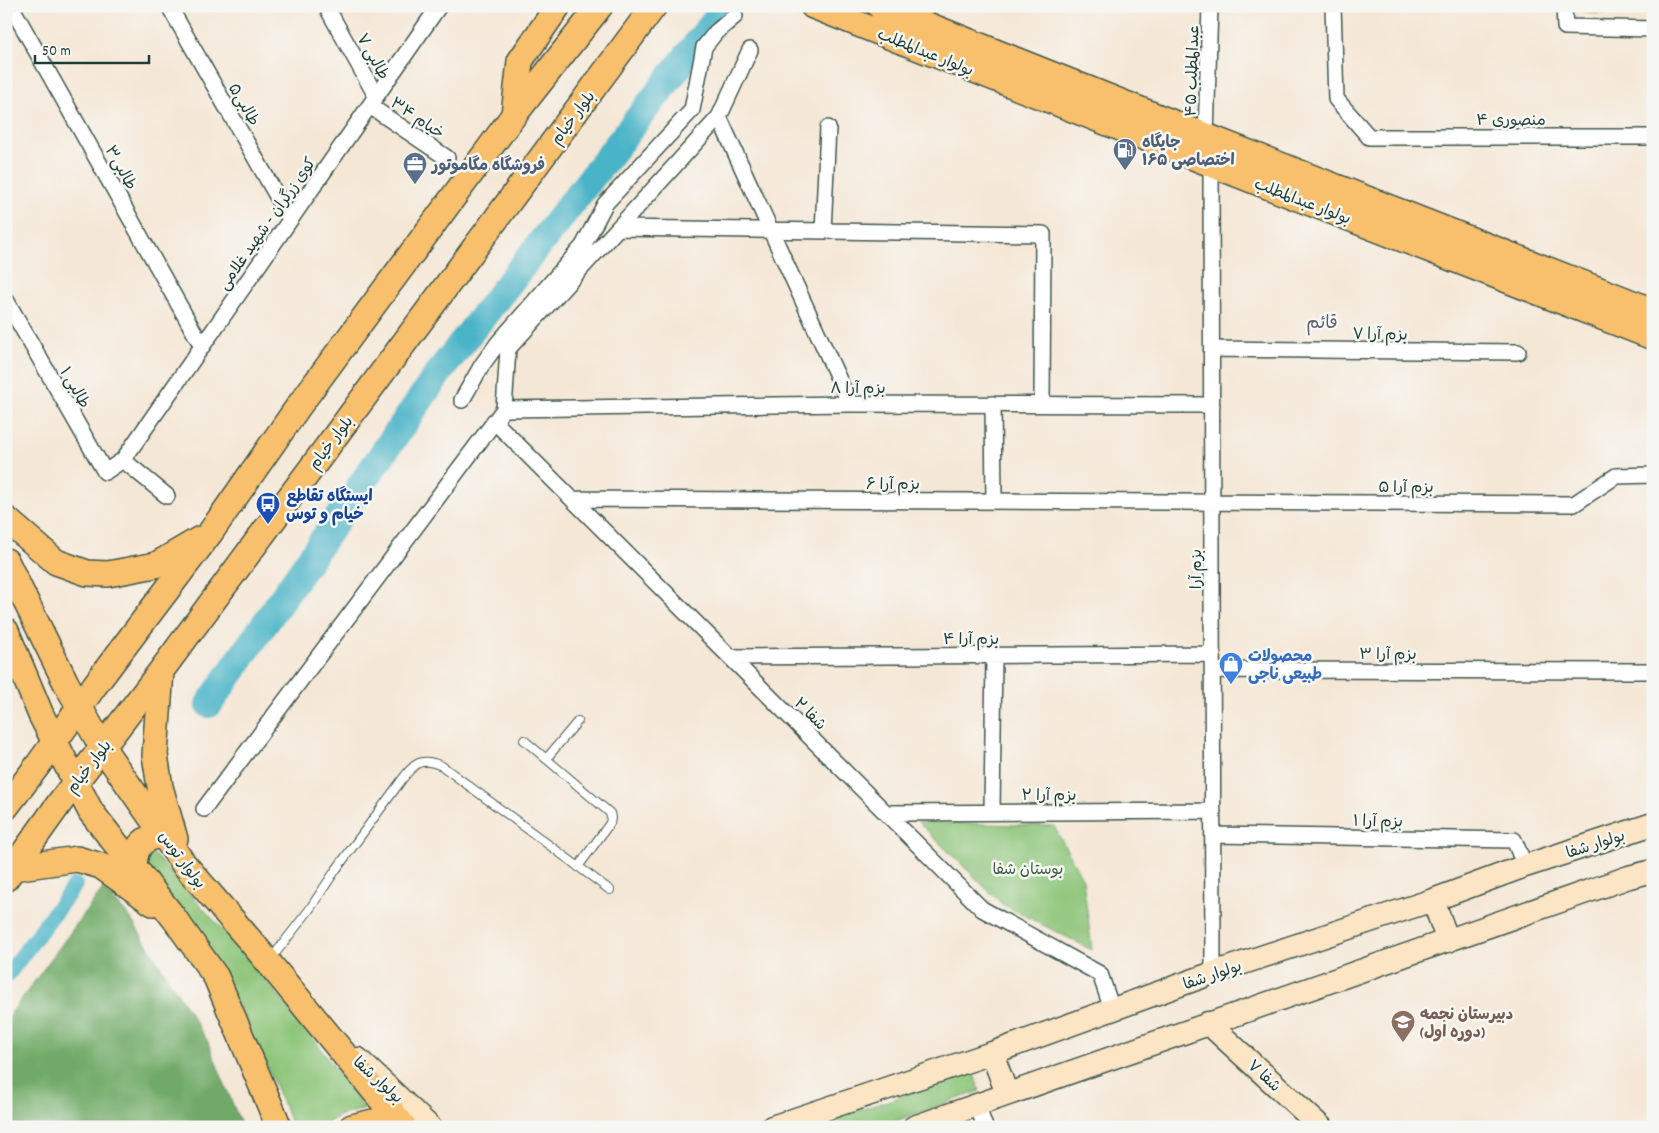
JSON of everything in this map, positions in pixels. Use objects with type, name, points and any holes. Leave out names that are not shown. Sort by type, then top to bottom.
[{"type":"main road","points":[[514,115],[520,61],[558,6]]},
{"type":"main road","points":[[6,807],[210,532],[298,407],[514,115],[600,6]]},
{"type":"main road","name":"بلوار خیام","points":[[10,873],[654,6]]},
{"type":"main road","name":"بولوار عبدالمطلب","points":[[814,6],[1653,337]]},
{"type":"main road","name":"بولوار عبدالمطلب","points":[[880,6],[1653,311]]},
{"type":"main road","points":[[6,519],[56,562],[87,573],[108,574],[156,565],[210,532]]},
{"type":"main road","name":"بولوار توس","points":[[6,561],[79,707],[102,747],[183,863],[268,962],[404,1127]]},
{"type":"main road","points":[[6,631],[41,715],[91,812],[174,918],[216,977],[242,1034],[279,1127]]},
{"type":"main road","points":[[161,671],[155,755],[160,787],[183,863]]},
{"type":"main road","points":[[134,867],[135,854],[141,843],[152,836],[165,835]]},
{"type":"main road","points":[[10,873],[77,859],[101,866],[174,918]]},
{"type":"main road","points":[[352,1127],[372,1122],[399,1127]]},
{"type":"street","name":"طالبی۳","points":[[11,6],[202,346]]},
{"type":"street","name":"طالبی۵","points":[[169,6],[290,220]]},
{"type":"street","name":"طالبی ۷","points":[[326,6],[373,101]]},
{"type":"street","name":"کوی زرگران - شهید غلامی","points":[[123,460],[439,6]]},
{"type":"street","name":"عبدالمطلب ۴۵","points":[[1210,6],[1206,136],[1211,164]]},
{"type":"street","name":"منصوری ۴","points":[[1334,6],[1336,98],[1369,137],[1653,137]]},
{"type":"street","points":[[1564,6],[1565,27],[1653,29]]},
{"type":"street","points":[[462,400],[482,365],[498,343],[583,246],[605,204],[692,110],[704,47],[716,32],[735,16]]},
{"type":"street","points":[[204,809],[499,415],[508,349],[719,117],[750,50]]},
{"type":"street","name":"خیام ۳۴","points":[[373,101],[448,158]]},
{"type":"street","points":[[719,117],[850,404]]},
{"type":"street","points":[[823,231],[828,128]]},
{"type":"street","name":"بزم آرا","points":[[1211,164],[1213,973]]},
{"type":"street","points":[[618,228],[1043,234],[1042,404]]},
{"type":"street","name":"طالبی ۱","points":[[6,300],[104,472],[123,460]]},
{"type":"street","name":"بزم آرا ۷","points":[[1212,349],[1518,352]]},
{"type":"street","name":"بزم آرا ۸","points":[[499,415],[850,404],[1212,404]]},
{"type":"street","points":[[993,404],[994,501]]},
{"type":"street","name":"شفا ۲","points":[[499,415],[573,499],[982,909],[1100,974],[1112,1009]]},
{"type":"street","points":[[123,460],[167,496]]},
{"type":"street","name":"بزم آرا ۵","points":[[1212,502],[1574,504],[1616,476],[1653,475]]},
{"type":"street","name":"بزم آرا ۶","points":[[573,499],[1212,502]]},
{"type":"street","name":"بزم آرا ۴","points":[[730,657],[1213,654]]},
{"type":"street","points":[[992,812],[994,655]]},
{"type":"street","name":"بزم آرا ۳","points":[[1213,670],[1653,671]]},
{"type":"street","name":"بزم آرا ۲","points":[[886,813],[1213,811]]},
{"type":"street","name":"بولوار شفا","points":[[772,1127],[992,1053],[1213,973],[1653,824]]},
{"type":"street","name":"بزم آرا ۱","points":[[1213,836],[1514,840],[1525,866]]},
{"type":"street","points":[[914,1127],[981,1121],[1007,1094],[1628,877],[1653,871]]},
{"type":"street","points":[[1433,900],[1448,941]]},
{"type":"street","name":"شفا ۷","points":[[1208,1023],[1321,1127]]},
{"type":"street","name":"بولوار شفا","points":[[326,1033],[373,1072],[430,1127]]},
{"type":"street","points":[[992,1053],[1007,1094]]},
{"type":"lane","points":[[546,759],[578,721]]},
{"type":"lane","points":[[524,740],[604,807],[611,818],[607,828],[578,867]]},
{"type":"lane","points":[[268,962],[309,910],[334,871],[411,767],[420,762],[432,761],[442,766],[610,890]]},
{"type":"green space","points":[[1580,6],[1653,6],[1653,13],[1588,13]]},
{"type":"green space","name":"بوستان شفا","points":[[918,822],[1054,826],[1083,880],[1092,950],[1002,904]]},
{"type":"green space","points":[[149,849],[240,949],[311,1035],[365,1109],[338,1116],[322,1127],[293,1127],[261,1053],[221,971],[140,859]]},
{"type":"green space","points":[[103,888],[129,916],[207,1040],[242,1127],[6,1127],[6,1020]]},
{"type":"green space","points":[[973,1072],[980,1091],[879,1127],[810,1127]]},
{"type":"waterway","points":[[209,704],[440,371],[716,19]]},
{"type":"waterway","points":[[6,977],[75,885]]},
{"type":"place","name":"جایگاه اختصاصی ۱۶۵","points":[[1125,171]]},
{"type":"place","name":"فروشگاه مگاموتور","points":[[415,185]]},
{"type":"place","name":"ایستگاه تقاطع خیام و توس","points":[[268,525]]},
{"type":"place","name":"محصولات طبیعی ناجی","points":[[1231,685]]},
{"type":"place","name":"دبیرستان نجمه (دوره اول)","points":[[1403,1043]]},
{"type":"district","name":"قائم","points":[[1322,322]]}]
